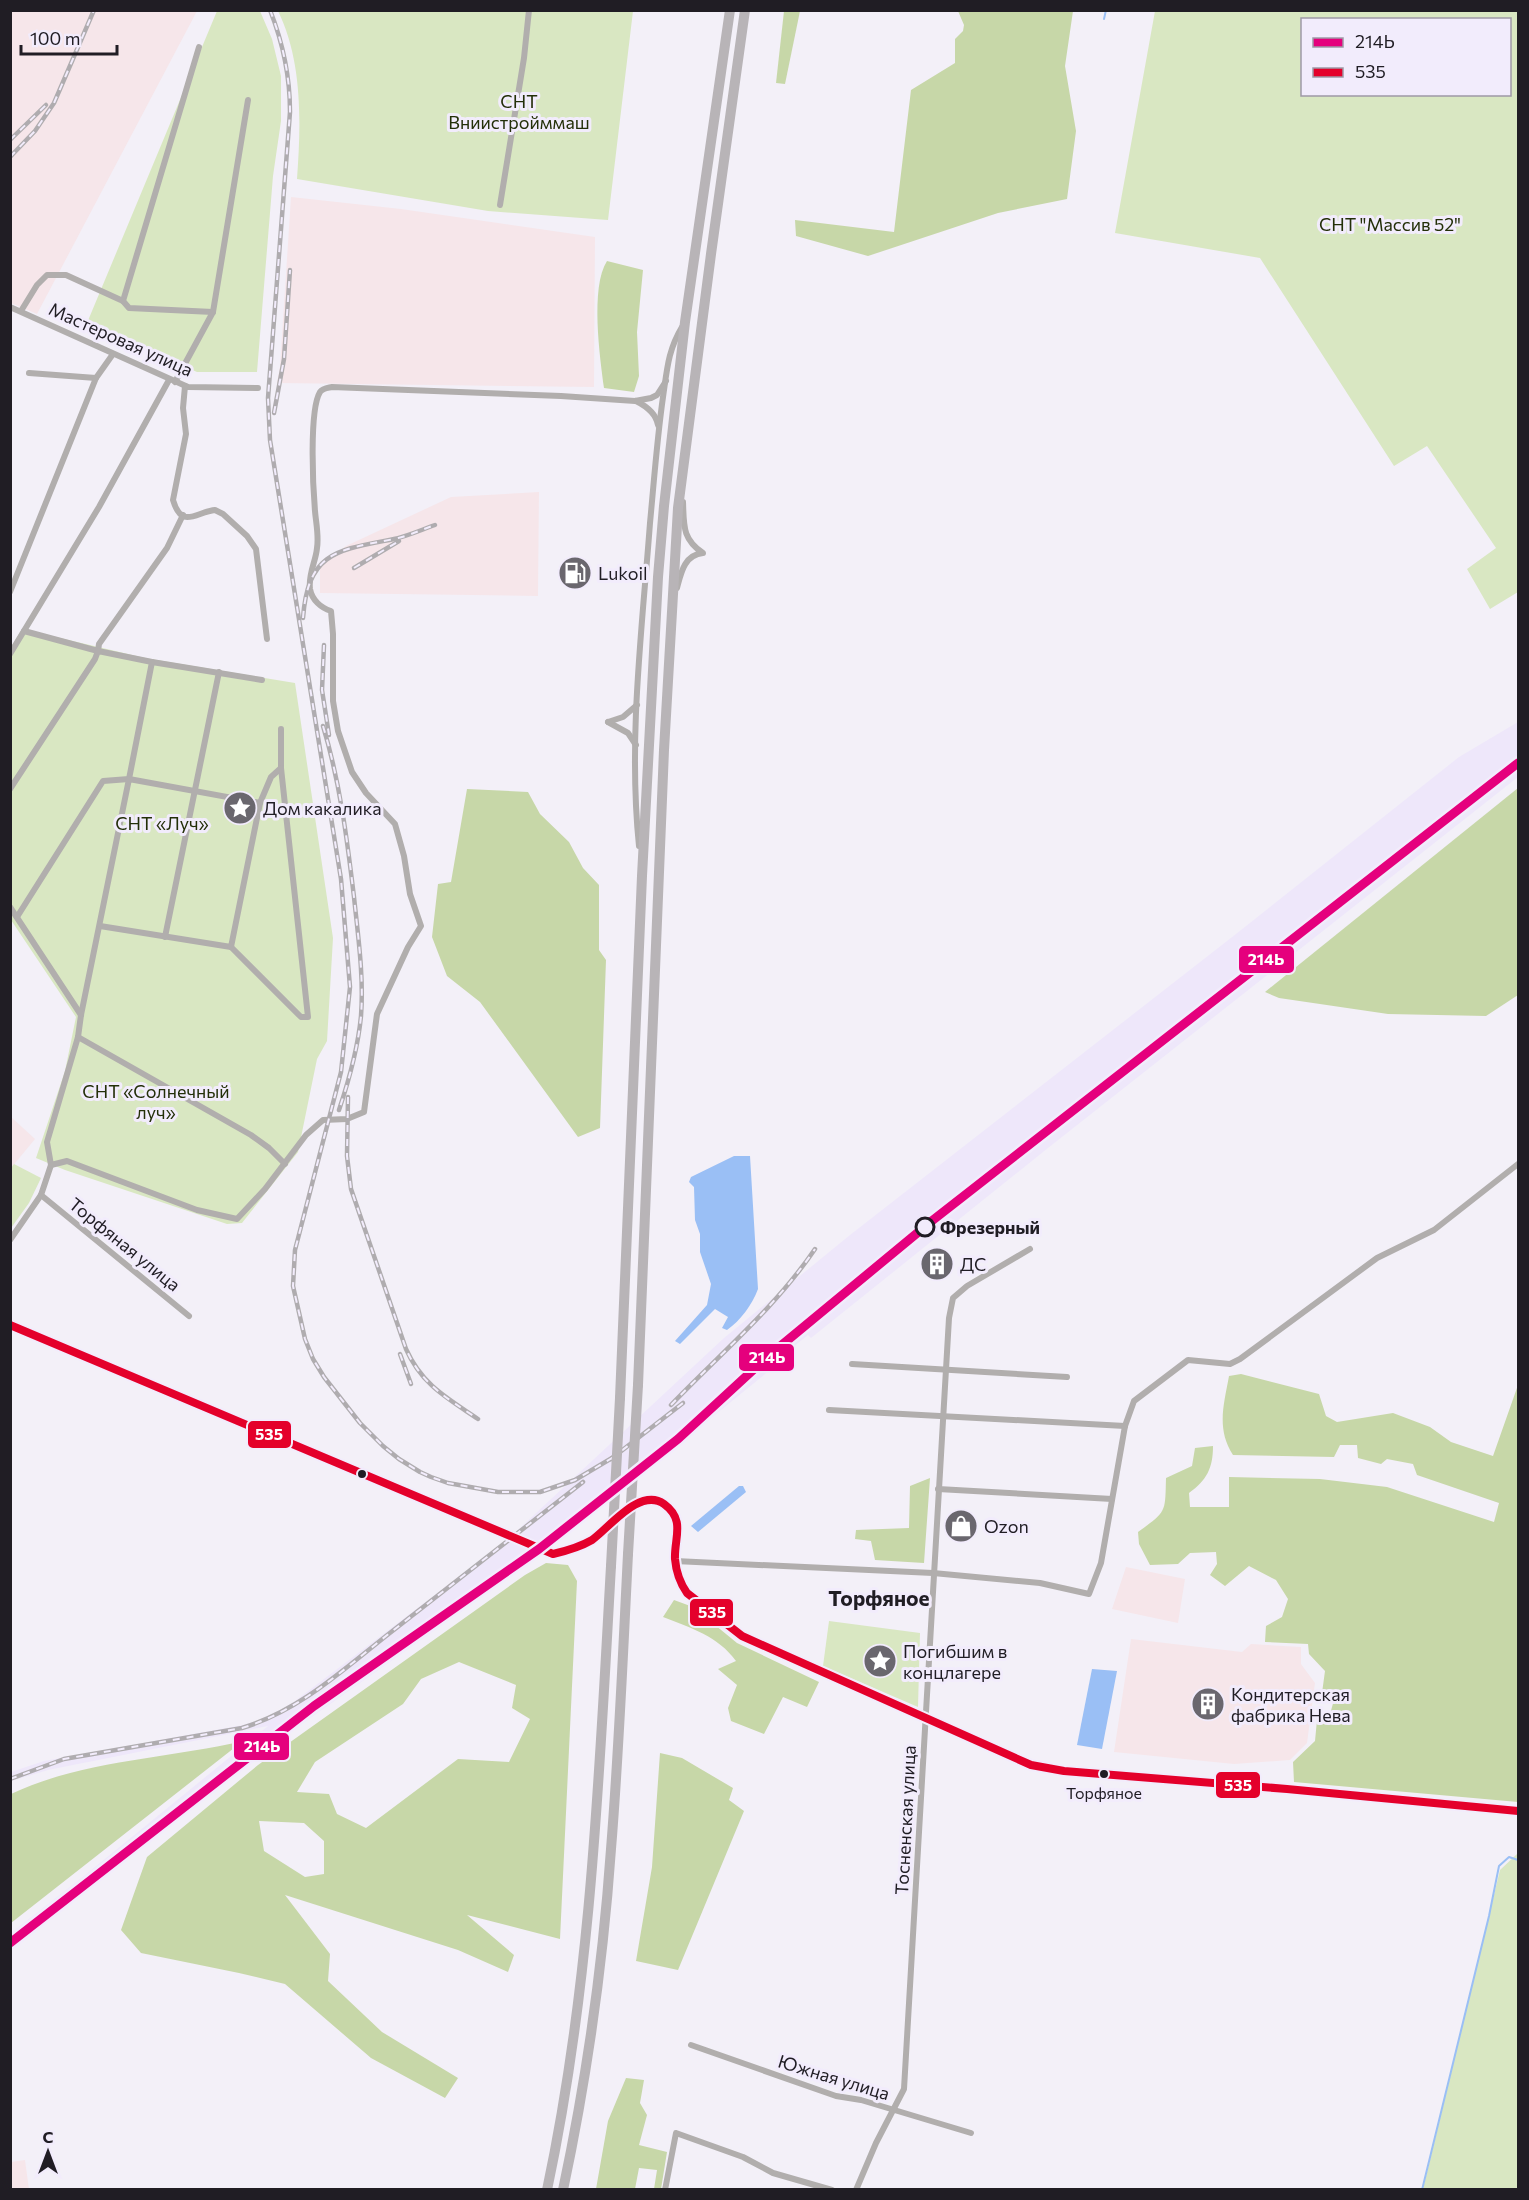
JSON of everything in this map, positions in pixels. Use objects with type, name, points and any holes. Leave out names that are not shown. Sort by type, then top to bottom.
[{"type":"highway","points":[[547,2190],[573,2054],[588,1928],[620,1398],[642,876],[660,553],[685,322],[730,10]]},
{"type":"highway","points":[[563,2190],[588,2057],[611,1849],[638,1385],[671,615],[682,480],[745,10]]},
{"type":"street","points":[[500,205],[524,58],[529,10]]},
{"type":"street","points":[[123,301],[199,46]]},
{"type":"street","points":[[10,654],[213,312],[248,100]]},
{"type":"street","points":[[21,311],[37,285],[47,275],[66,275],[123,301],[129,308],[213,312]]},
{"type":"street","name":"Мастеровая улица","points":[[10,307],[185,386],[258,387]]},
{"type":"street","points":[[642,876],[634,799],[638,705],[658,429],[672,344],[685,322]]},
{"type":"street","points":[[10,592],[96,378],[113,354]]},
{"type":"street","points":[[29,373],[96,378]]},
{"type":"street","points":[[51,1165],[67,1161],[197,1210],[237,1220],[285,1164],[306,1135],[323,1120],[347,1119],[364,1112],[377,1014],[408,947],[421,926],[395,824],[366,793],[352,772],[338,731],[333,701],[331,611],[323,609],[314,600],[310,589],[312,566],[318,548],[313,494],[314,409],[320,392],[332,387],[635,401],[651,399],[657,395],[666,381]]},
{"type":"street","points":[[185,386],[183,408],[186,434],[173,500],[176,510],[187,518],[195,518],[215,510],[223,514],[247,536],[258,555],[267,639]]},
{"type":"street","points":[[635,401],[652,412],[657,419],[658,429]]},
{"type":"street","points":[[671,615],[685,563],[698,553],[703,553],[691,543],[684,528],[682,480]]},
{"type":"street","points":[[10,789],[95,659],[99,644],[167,548],[183,515]]},
{"type":"street","points":[[24,631],[98,651],[262,680]]},
{"type":"street","points":[[10,1240],[41,1195],[51,1165],[47,1142],[78,1037],[152,662]]},
{"type":"street","points":[[165,937],[219,672]]},
{"type":"street","points":[[636,745],[628,733],[608,722],[623,717],[638,705]]},
{"type":"street","points":[[100,926],[231,948],[301,1017],[308,1017],[281,768],[281,729]]},
{"type":"street","points":[[231,948],[260,803],[271,777],[281,768]]},
{"type":"street","points":[[17,917],[103,781],[129,779],[260,803]]},
{"type":"street","points":[[10,907],[81,1015]]},
{"type":"street","points":[[78,1037],[251,1135],[285,1164]]},
{"type":"street","points":[[675,1561],[933,1573],[1040,1583],[1089,1594],[1101,1563],[1125,1426],[1134,1401],[1188,1360],[1230,1364],[1240,1359],[1377,1258],[1434,1230],[1518,1164]]},
{"type":"street","name":"Торфяная улица","points":[[41,1195],[189,1316]]},
{"type":"street","name":"Тосненская улица","points":[[856,2190],[876,2143],[904,2089],[949,1318],[953,1298],[967,1286],[1030,1249]]},
{"type":"street","points":[[10,1325],[553,1554],[580,1546],[591,1540],[636,1503],[657,1500],[668,1506],[679,1525],[675,1561],[681,1584],[687,1593],[741,1636],[1031,1765],[1064,1771],[1518,1811]]},
{"type":"street","points":[[852,1364],[1067,1377]]},
{"type":"street","points":[[829,1410],[1125,1426]]},
{"type":"street","points":[[938,1489],[1112,1499]]},
{"type":"street","name":"Южная улица","points":[[691,2044],[836,2096],[861,2100],[971,2133]]},
{"type":"street","points":[[665,2190],[674,2134],[743,2157],[773,2173],[832,2190]]},
{"type":"shaded area","points":[[10,11],[197,11],[37,314],[11,303]]},
{"type":"shaded area","points":[[291,197],[401,209],[595,237],[594,387],[277,383]]},
{"type":"shaded area","points":[[539,492],[538,596],[320,593],[320,567],[346,546],[451,497]]},
{"type":"shaded area","points":[[1518,722],[1518,777],[811,1338],[808,1335],[778,1359],[780,1362],[551,1548],[289,1733],[11,1950],[11,1933],[268,1726],[48,1770],[11,1781],[11,1772],[44,1761],[243,1725],[269,1717],[295,1701],[506,1541],[724,1338],[850,1235],[1459,757]]},
{"type":"shaded area","points":[[11,1117],[35,1139],[11,1168]]},
{"type":"shaded area","points":[[1126,1567],[1185,1579],[1178,1623],[1112,1609]]},
{"type":"shaded area","points":[[1131,1639],[1242,1652],[1251,1644],[1301,1647],[1301,1664],[1315,1683],[1307,1743],[1290,1760],[1234,1764],[1114,1752]]},
{"type":"shaded area","points":[[25,2160],[29,2189],[11,2189],[11,2162]]},
{"type":"green space","points":[[217,11],[260,11],[272,39],[281,76],[281,121],[273,176],[257,372],[197,372],[87,323]]},
{"type":"green space","name":"СНТ Вниистройммаш","points":[[278,11],[633,11],[608,220],[488,211],[297,179],[299,115],[296,72],[292,51]]},
{"type":"green space","points":[[784,11],[800,11],[785,84],[776,83]]},
{"type":"green space","points":[[958,11],[1073,11],[1065,66],[1076,131],[1067,199],[998,213],[868,256],[796,236],[795,220],[894,232],[911,90],[955,63],[955,39],[963,31],[964,25]]},
{"type":"green space","name":"СНТ \"Массив 52\"","points":[[1155,11],[1518,11],[1518,592],[1490,609],[1467,569],[1496,548],[1427,446],[1394,466],[1260,258],[1115,233]]},
{"type":"green space","points":[[607,261],[643,270],[637,332],[639,376],[634,392],[604,388],[598,305],[602,273]]},
{"type":"green space","name":"СНТ «Луч»","points":[[22,629],[145,658],[295,683],[333,938],[327,1041],[317,1059],[298,1152],[242,1223],[227,1224],[65,1170],[36,1158],[65,1071],[76,1017],[11,920],[10,649]]},
{"type":"green space","points":[[1518,788],[1518,995],[1486,1016],[1388,1014],[1279,998],[1265,992]]},
{"type":"green space","points":[[467,789],[528,792],[540,814],[569,842],[583,868],[599,885],[599,950],[606,960],[600,1128],[578,1137],[480,1002],[447,976],[432,937],[438,884],[451,882]]},
{"type":"green space","points":[[14,1164],[41,1178],[29,1203],[11,1228],[11,1168]]},
{"type":"green space","points":[[1241,1374],[1319,1394],[1326,1416],[1337,1422],[1393,1413],[1430,1427],[1451,1442],[1493,1456],[1518,1385],[1518,1802],[1294,1782],[1293,1762],[1315,1741],[1317,1720],[1330,1714],[1334,1700],[1322,1693],[1325,1671],[1309,1654],[1308,1644],[1265,1642],[1266,1626],[1282,1617],[1288,1599],[1276,1580],[1249,1566],[1225,1586],[1210,1575],[1217,1564],[1216,1552],[1190,1553],[1178,1564],[1150,1565],[1139,1544],[1138,1532],[1159,1515],[1164,1505],[1166,1478],[1192,1466],[1195,1448],[1213,1446],[1213,1454],[1205,1478],[1189,1493],[1190,1507],[1229,1507],[1229,1477],[1320,1479],[1387,1487],[1494,1522],[1499,1503],[1417,1475],[1413,1464],[1387,1459],[1381,1464],[1358,1458],[1357,1445],[1340,1445],[1334,1457],[1233,1455],[1224,1436],[1223,1416],[1229,1376]]},
{"type":"green space","points":[[930,1478],[924,1563],[875,1560],[871,1541],[855,1539],[856,1530],[909,1528],[910,1486]]},
{"type":"green space","points":[[546,1563],[568,1565],[577,1581],[560,1939],[467,1915],[514,1955],[508,1972],[458,1950],[285,1895],[330,1954],[328,1981],[382,2032],[458,2078],[445,2098],[371,2058],[285,1984],[141,1953],[121,1930],[147,1857],[258,1765],[525,1575]],"holes":[[[459,1662],[516,1685],[512,1708],[530,1719],[509,1762],[458,1759],[366,1828],[337,1814],[329,1794],[297,1792],[315,1762],[403,1704],[421,1679]],[[259,1821],[304,1823],[324,1841],[324,1874],[305,1877],[264,1851]]]},
{"type":"green space","points":[[674,1600],[693,1607],[737,1643],[819,1682],[807,1707],[783,1697],[764,1734],[731,1721],[728,1708],[737,1685],[718,1669],[736,1661],[729,1652],[712,1639],[663,1617]]},
{"type":"green space","points":[[829,1621],[920,1633],[918,1707],[823,1666]]},
{"type":"green space","points":[[243,1741],[11,1923],[11,1794],[38,1783],[96,1767]]},
{"type":"green space","points":[[660,1753],[682,1758],[733,1788],[729,1800],[744,1811],[678,1970],[636,1961],[652,1867]]},
{"type":"green space","points":[[1518,1848],[1518,2189],[1423,2189],[1500,1870],[1517,1854]]},
{"type":"green space","points":[[626,2078],[644,2080],[640,2103],[647,2115],[639,2145],[667,2152],[661,2189],[654,2189],[657,2170],[639,2168],[635,2189],[596,2189],[608,2121]]},
{"type":"water","points":[[734,1156],[750,1156],[758,1289],[745,1312],[727,1330],[722,1328],[728,1317],[715,1309],[680,1344],[675,1341],[707,1305],[711,1284],[700,1252],[700,1234],[695,1220],[694,1187],[689,1182],[691,1177]]},
{"type":"water","points":[[739,1486],[743,1486],[746,1492],[698,1532],[691,1526]]},
{"type":"water","points":[[1092,1669],[1117,1671],[1102,1749],[1077,1745]]},
{"type":"waterway","points":[[1104,19],[1106,10]]},
{"type":"waterway","points":[[1422,2190],[1489,1916],[1499,1866],[1509,1857],[1518,1860]]},
{"type":"railway","points":[[10,157],[35,131],[54,103],[94,10]]},
{"type":"railway","points":[[270,10],[285,60],[290,112],[268,398],[270,440],[341,879],[350,987],[341,1072],[295,1250],[293,1286],[305,1339],[324,1377],[360,1423],[399,1459],[431,1477],[448,1483],[498,1492],[540,1492],[575,1480],[617,1455]]},
{"type":"railway","points":[[10,140],[46,105]]},
{"type":"railway","points":[[274,413],[284,359],[290,270]]},
{"type":"railway","points":[[303,618],[311,579],[319,566],[329,558],[342,551],[399,538],[435,525]]},
{"type":"railway","points":[[354,568],[399,541]]},
{"type":"railway","points":[[324,645],[322,690],[329,735]]},
{"type":"railway","points":[[323,726],[334,768],[346,832],[361,971],[362,1001],[358,1040],[339,1110]]},
{"type":"railway","points":[[348,1097],[347,1156],[351,1189],[406,1349],[420,1372],[436,1390],[478,1419]]},
{"type":"railway","points":[[671,1405],[765,1311],[815,1249]]},
{"type":"railway","points":[[400,1354],[411,1384]]},
{"type":"railway","points":[[611,1459],[683,1403]]},
{"type":"railway","points":[[10,1779],[64,1759],[242,1728],[284,1710],[323,1686],[583,1482]]},
{"type":"transit line","name":"214Ь","points":[[10,1943],[314,1706],[539,1549],[678,1439],[766,1358],[933,1220],[1518,763]]},
{"type":"transit line","name":"535","points":[[10,1325],[553,1554],[583,1545],[635,1504],[655,1500],[664,1504],[675,1516],[677,1523],[676,1563],[679,1577],[687,1593],[742,1636],[1031,1765],[1064,1771],[1518,1811]]},
{"type":"place","name":"Lukoil","points":[[575,573]]},
{"type":"place","name":"Дом какалика","points":[[240,808]]},
{"type":"place","name":"Фрезерный","points":[[925,1227]]},
{"type":"place","name":"ДС","points":[[937,1264]]},
{"type":"place","name":"Ozon","points":[[961,1526]]},
{"type":"place","name":"Погибшим в концлагере","points":[[880,1661]]},
{"type":"place","name":"Кондитерская фабрика Нева","points":[[1208,1704]]},
{"type":"place","name":"Торфяное","points":[[1104,1774]]},
{"type":"district","name":"Торфяное","points":[[879,1597]]},
{"type":"park label","name":"СНТ «Солнечный луч»","points":[[156,1101]]}]
